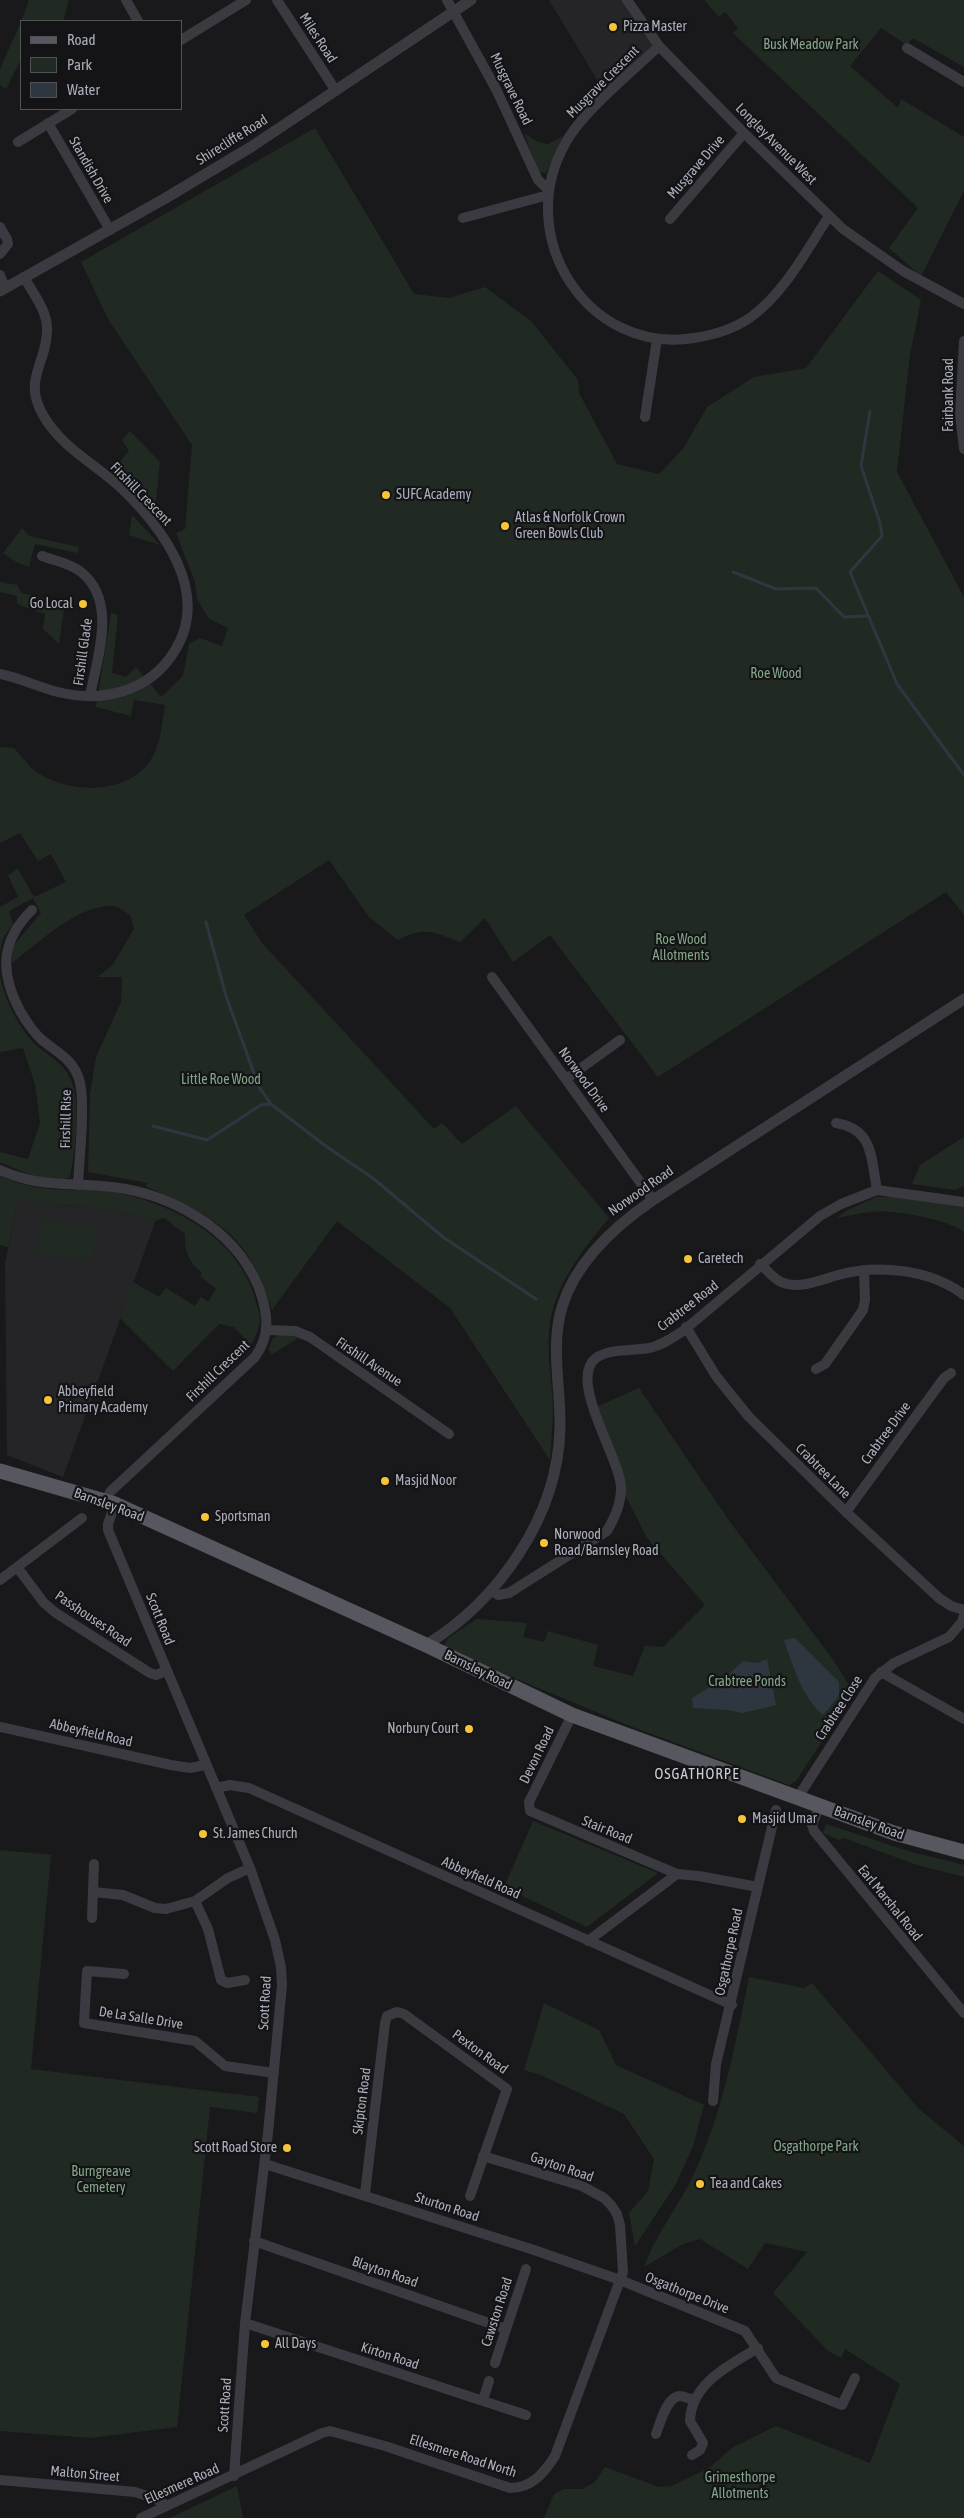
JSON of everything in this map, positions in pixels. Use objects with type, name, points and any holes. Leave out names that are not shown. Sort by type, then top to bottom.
[{"type":"main road","name":"Barnsley Road","points":[[0,1471],[111,1502],[426,1645],[572,1715],[894,1833],[964,1852]]},
{"type":"street","points":[[126,0],[137,20]]},
{"type":"street","points":[[182,39],[246,0]]},
{"type":"street","name":"Miles Road","points":[[277,0],[336,92]]},
{"type":"street","name":"Musgrave Road","points":[[447,0],[497,90],[538,180],[548,193]]},
{"type":"street","name":"Shirecliffe Road","points":[[3,290],[251,147],[471,0]]},
{"type":"street","name":"Longley Avenue West","points":[[627,0],[659,46],[829,216],[868,248],[964,304]]},
{"type":"street","name":"Musgrave Crescent","points":[[659,46],[577,127],[565,144],[548,193],[547,217],[551,241],[568,281],[581,297],[612,323],[628,331],[657,339],[682,340],[707,336],[729,329],[750,318],[768,302],[786,280],[829,216]]},
{"type":"street","points":[[907,48],[964,82]]},
{"type":"street","points":[[18,142],[70,110]]},
{"type":"street","name":"Standish Drive","points":[[48,123],[110,230]]},
{"type":"street","name":"Musgrave Drive","points":[[670,218],[744,133]]},
{"type":"street","points":[[463,218],[548,193]]},
{"type":"street","points":[[0,227],[8,244],[0,254]]},
{"type":"street","points":[[0,275],[3,290]]},
{"type":"street","name":"Firshill Crescent","points":[[0,674],[56,691],[90,696],[107,695],[131,689],[158,673],[182,641],[188,610],[187,594],[176,556],[162,535],[120,488],[59,437],[39,408],[34,395],[35,381],[47,328],[46,317],[24,277]]},
{"type":"street","points":[[645,416],[657,339]]},
{"type":"street","name":"Fairbank Road","points":[[964,341],[960,378],[964,447]]},
{"type":"street","name":"Firshill Glade","points":[[42,556],[71,565],[81,572],[89,579],[99,597],[102,606],[102,627],[90,696]]},
{"type":"street","name":"Firshill Rise","points":[[32,910],[9,936],[3,965],[6,982],[13,1001],[31,1028],[41,1039],[64,1055],[73,1066],[79,1080],[82,1096],[78,1185]]},
{"type":"street","name":"Norwood Drive","points":[[492,977],[653,1200]]},
{"type":"street","name":"Norwood Road","points":[[426,1645],[465,1618],[491,1590],[524,1544],[551,1488],[560,1428],[556,1346],[562,1306],[571,1286],[608,1234],[653,1200],[964,998]]},
{"type":"street","points":[[566,1079],[620,1040]]},
{"type":"street","points":[[836,1123],[853,1126],[866,1141],[877,1190]]},
{"type":"street","name":"Firshill Crescent","points":[[0,1170],[40,1183],[120,1188],[166,1201],[220,1233],[244,1260],[254,1278],[265,1307],[267,1330],[263,1346],[255,1356],[117,1486],[111,1502]]},
{"type":"street","name":"Crabtree Road","points":[[491,1590],[498,1595],[509,1593],[607,1531],[615,1517],[621,1487],[619,1472],[597,1420],[587,1377],[589,1366],[596,1358],[604,1354],[650,1348],[664,1343],[820,1216],[841,1204],[877,1190],[963,1199]]},
{"type":"street","points":[[760,1264],[782,1282],[791,1284],[804,1284],[864,1270],[883,1270],[921,1275],[938,1280],[964,1295]]},
{"type":"street","points":[[816,1370],[825,1364],[862,1310],[866,1300],[864,1270]]},
{"type":"street","name":"Crabtree Lane","points":[[686,1327],[732,1398],[846,1512],[939,1598],[951,1606],[964,1610]]},
{"type":"street","name":"Firshill Avenue","points":[[267,1330],[295,1331],[310,1337],[450,1434]]},
{"type":"street","name":"Crabtree Drive","points":[[846,1512],[944,1378],[951,1373]]},
{"type":"street","name":"Scott Road","points":[[111,1502],[108,1530],[205,1765],[250,1868],[265,1908],[281,1966],[282,1985],[265,2164],[245,2323],[234,2476]]},
{"type":"street","points":[[0,1580],[82,1518]]},
{"type":"street","name":"Passhouses Road","points":[[17,1568],[44,1604],[56,1613],[150,1673],[156,1675],[166,1671]]},
{"type":"street","name":"Crabtree Close","points":[[798,1797],[875,1678],[894,1662],[949,1636],[962,1622],[964,1615]]},
{"type":"street","points":[[881,1672],[964,1720]]},
{"type":"street","name":"Devon Road","points":[[528,1807],[528,1802],[572,1715]]},
{"type":"street","name":"Abbeyfield Road","points":[[0,1727],[172,1765],[190,1768],[205,1765]]},
{"type":"street","name":"Abbeyfield Road","points":[[216,1788],[230,1785],[249,1788],[732,2005]]},
{"type":"street","name":"Earl Marshal Road","points":[[820,1805],[812,1825],[814,1831],[964,2013]]},
{"type":"street","name":"Stair Road","points":[[528,1807],[530,1811],[677,1874],[699,1876],[758,1888]]},
{"type":"street","name":"Osgathorpe Road","points":[[713,2101],[716,2064],[732,2005],[776,1810]]},
{"type":"street","points":[[92,1918],[94,1864]]},
{"type":"street","points":[[93,1892],[123,1896],[155,1908],[166,1909],[194,1901],[228,1878],[250,1868]]},
{"type":"street","points":[[588,1941],[677,1874]]},
{"type":"street","points":[[194,1901],[208,1929],[221,1980],[227,1983],[245,1980]]},
{"type":"street","name":"De La Salle Drive","points":[[124,1974],[87,1971],[84,2023],[195,2041],[225,2066],[274,2073]]},
{"type":"street","name":"Pexton Road","points":[[392,2013],[404,2014],[507,2089],[470,2196]]},
{"type":"street","name":"Skipton Road","points":[[365,2194],[385,2023],[387,2016],[392,2013]]},
{"type":"street","name":"Gayton Road","points":[[483,2156],[582,2186],[604,2198],[617,2214],[620,2225],[623,2272],[620,2280]]},
{"type":"street","name":"Sturton Road","points":[[265,2164],[365,2194],[620,2280]]},
{"type":"street","name":"Blayton Road","points":[[254,2241],[506,2329]]},
{"type":"street","name":"Cawston Road","points":[[495,2363],[526,2269]]},
{"type":"street","name":"Osgathorpe Drive","points":[[620,2280],[745,2331],[758,2348]]},
{"type":"street","name":"Ellesmere Road North","points":[[234,2476],[322,2433],[330,2431],[385,2446],[510,2488],[527,2485],[545,2471],[555,2456],[620,2280]]},
{"type":"street","name":"Kirton Road","points":[[245,2323],[526,2415]]},
{"type":"street","points":[[692,2455],[700,2450],[703,2443],[690,2421],[695,2400],[706,2384],[721,2370],[758,2348],[776,2378],[842,2405],[855,2378]]},
{"type":"street","points":[[482,2400],[489,2381]]},
{"type":"street","points":[[656,2434],[666,2410],[674,2398],[680,2396],[695,2400]]},
{"type":"street","name":"Ellesmere Road","points":[[141,2518],[166,2505],[234,2476]]},
{"type":"street","name":"Malton Street","points":[[0,2480],[136,2492],[154,2498],[166,2505]]},
{"type":"shaded area","points":[[549,0],[627,0],[659,46],[607,96]]},
{"type":"shaded area","points":[[18,1200],[102,1209],[156,1220],[63,1477],[7,1455],[5,1263]]},
{"type":"green space","points":[[29,0],[69,0],[63,20],[21,20]]},
{"type":"green space","name":"Busk Meadow Park","points":[[704,0],[964,0],[964,67],[913,38],[907,45],[881,28],[850,66],[898,108],[901,99],[964,137],[964,191],[921,276],[889,248],[918,208],[733,33],[738,28],[725,12],[719,17]]},
{"type":"green space","points":[[20,24],[20,61],[6,89],[0,85],[0,69]]},
{"type":"green space","points":[[315,128],[414,294],[449,298],[485,287],[531,321],[578,380],[579,393],[617,464],[659,474],[683,449],[707,407],[754,377],[806,368],[878,271],[921,300],[910,355],[897,472],[964,597],[964,915],[946,892],[658,1077],[550,935],[513,962],[485,918],[460,942],[429,932],[415,933],[398,940],[369,917],[329,860],[244,915],[262,943],[434,1129],[442,1123],[462,1144],[516,1106],[609,1218],[570,1270],[556,1299],[552,1314],[549,1330],[549,1359],[553,1407],[550,1460],[450,1308],[337,1221],[272,1310],[263,1284],[240,1245],[210,1219],[170,1197],[145,1186],[148,1183],[88,1172],[90,1094],[96,1057],[121,1002],[122,977],[97,977],[112,966],[134,929],[130,915],[113,906],[86,911],[59,926],[12,963],[13,946],[41,913],[33,898],[9,911],[13,924],[3,938],[0,951],[0,907],[18,897],[8,875],[18,869],[34,897],[66,882],[51,854],[38,861],[20,833],[0,843],[0,747],[14,748],[28,765],[38,773],[50,780],[64,784],[95,788],[111,786],[125,781],[138,774],[148,764],[156,750],[165,705],[134,700],[131,716],[96,707],[111,613],[118,615],[112,673],[126,677],[136,667],[161,697],[183,676],[189,644],[200,638],[222,646],[228,628],[209,619],[197,599],[195,582],[176,533],[185,529],[192,445],[108,319],[81,262]]},
{"type":"green space","points":[[524,133],[538,142],[548,144],[563,136],[546,173],[540,172],[537,168]]},
{"type":"green space","points":[[130,431],[160,462],[155,511],[136,487],[112,471],[129,451],[122,440]]},
{"type":"green space","points":[[132,515],[160,545],[129,535]]},
{"type":"green space","points":[[22,528],[29,536],[79,547],[78,553],[35,544],[29,567],[18,563],[3,553]]},
{"type":"green space","points":[[0,581],[18,585],[21,593],[65,603],[59,644],[43,629],[45,614],[17,604],[17,596],[0,592]]},
{"type":"green space","points":[[0,975],[5,994],[18,1022],[37,1046],[64,1068],[74,1088],[77,1113],[74,1154],[70,1177],[62,1180],[44,1179],[0,1162],[0,1152],[28,1159],[40,1123],[35,1084],[23,1048],[0,1052]]},
{"type":"green space","points":[[964,1137],[964,1186],[956,1190],[912,1184],[920,1165]]},
{"type":"green space","points":[[0,1176],[25,1185],[44,1188],[100,1190],[131,1196],[176,1213],[197,1225],[216,1239],[233,1256],[246,1276],[255,1298],[260,1318],[258,1330],[251,1345],[234,1327],[219,1324],[173,1371],[120,1318],[133,1282],[159,1297],[166,1288],[195,1306],[201,1297],[208,1302],[216,1289],[200,1276],[202,1273],[197,1269],[187,1251],[185,1234],[164,1218],[156,1220],[102,1209],[18,1200],[8,1247],[0,1245]]},
{"type":"green space","points":[[876,1197],[901,1197],[959,1205],[964,1207],[964,1232],[956,1227],[933,1219],[892,1212],[871,1212],[837,1218],[846,1211]]},
{"type":"green space","points":[[42,1219],[96,1227],[91,1261],[37,1253]]},
{"type":"green space","points":[[279,1335],[294,1335],[297,1339],[271,1355],[269,1349],[272,1339]]},
{"type":"green space","name":"Crabtree Ponds","points":[[639,1388],[730,1522],[834,1661],[854,1693],[796,1781],[789,1785],[630,1726],[447,1650],[444,1645],[448,1638],[477,1619],[527,1623],[523,1637],[544,1642],[548,1631],[598,1645],[593,1666],[633,1676],[645,1646],[663,1647],[705,1605],[647,1538],[621,1487],[594,1408]]},
{"type":"green space","points":[[533,1821],[658,1873],[587,1927],[504,1887]]},
{"type":"green space","points":[[826,1824],[908,1851],[964,1865],[964,1877],[917,1865],[844,1838],[839,1840],[823,1833]]},
{"type":"green space","name":"Burngreave Cemetery","points":[[0,1850],[51,1855],[31,2069],[259,2097],[257,2113],[210,2107],[177,2427],[90,2438],[0,2431]]},
{"type":"green space","name":"Osgathorpe Park","points":[[749,1977],[804,1988],[812,1983],[919,2109],[964,2146],[964,2518],[544,2518],[554,2494],[564,2489],[582,2489],[594,2483],[605,2467],[659,2487],[672,2486],[709,2468],[733,2447],[776,2426],[870,2463],[900,2384],[845,2349],[841,2358],[828,2351],[773,2293],[807,2252],[765,2243],[748,2269],[700,2239],[683,2244],[644,2267],[659,2234],[690,2182],[711,2133],[726,2081]]},
{"type":"green space","points":[[544,2003],[599,2030],[616,2065],[704,2105],[693,2146],[676,2184],[635,2246],[629,2213],[648,2191],[654,2159],[624,2114],[543,2076],[524,2070]]},
{"type":"green space","points":[[237,2486],[243,2518],[170,2518]]},
{"type":"water","points":[[795,1638],[839,1682],[839,1696],[823,1715],[809,1699],[791,1660],[784,1640]]},
{"type":"water","points":[[767,1659],[776,1705],[742,1713],[729,1710],[693,1708],[692,1698],[725,1678],[743,1661],[758,1663]]},
{"type":"waterway","points":[[870,411],[861,466],[880,523],[882,536],[850,572],[897,684],[964,775]]},
{"type":"waterway","points":[[733,572],[776,589],[816,588],[844,617],[866,616]]},
{"type":"waterway","points":[[206,922],[226,996],[259,1087],[271,1104],[323,1144],[374,1179],[443,1237],[536,1299]]},
{"type":"waterway","points":[[153,1126],[207,1140],[261,1105],[270,1104]]},
{"type":"place","name":"Pizza Master","points":[[613,27]]},
{"type":"place","name":"SUFC Academy","points":[[386,495]]},
{"type":"place","name":"Atlas & Norfolk Crown Green Bowls Club","points":[[505,526]]},
{"type":"place","name":"Go Local","points":[[83,604]]},
{"type":"place","name":"Caretech","points":[[688,1259]]},
{"type":"place","name":"Abbeyfield Primary Academy","points":[[48,1400]]},
{"type":"place","name":"Masjid Noor","points":[[385,1481]]},
{"type":"place","name":"Sportsman","points":[[205,1517]]},
{"type":"place","name":"Norwood Road/Barnsley Road","points":[[544,1543]]},
{"type":"place","name":"Norbury Court","points":[[469,1729]]},
{"type":"place","name":"Masjid Umar","points":[[742,1819]]},
{"type":"place","name":"St. James Church","points":[[203,1834]]},
{"type":"place","name":"Scott Road Store","points":[[287,2148]]},
{"type":"place","name":"Tea and Cakes","points":[[700,2184]]},
{"type":"place","name":"All Days","points":[[265,2344]]},
{"type":"district","name":"OSGATHORPE","points":[[697,1774]]},
{"type":"park label","name":"Roe Wood","points":[[776,674]]},
{"type":"park label","name":"Roe Wood Allotments","points":[[681,948]]},
{"type":"park label","name":"Little Roe Wood","points":[[221,1080]]},
{"type":"park label","name":"Grimesthorpe Allotments","points":[[740,2486]]}]
